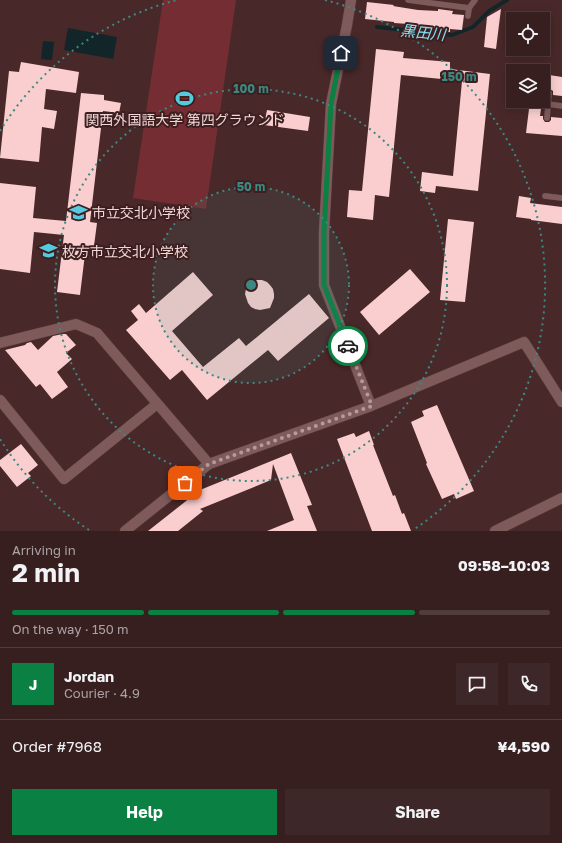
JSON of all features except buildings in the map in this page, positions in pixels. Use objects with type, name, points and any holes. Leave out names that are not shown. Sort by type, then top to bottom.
[{"type":"street","points":[[351,0],[331,104],[324,232],[324,285],[372,406]]},
{"type":"street","points":[[0,343],[76,324],[96,333],[209,464]]},
{"type":"street","points":[[125,531],[209,464],[372,406],[524,342],[562,402]]},
{"type":"street","points":[[1,405],[64,479],[158,404]]},
{"type":"street","points":[[495,531],[562,498]]},
{"type":"lane","points":[[408,0],[469,8]]},
{"type":"lane","points":[[468,16],[469,8],[475,0]]},
{"type":"lane","points":[[550,104],[562,106]]},
{"type":"lane","points":[[547,118],[548,108]]},
{"type":"lane","points":[[545,196],[562,198]]},
{"type":"shaded area","name":"関西外国語大学 第四グラウンド","points":[[163,0],[236,0],[206,209],[133,198]]},
{"type":"water","points":[[68,28],[117,37],[113,59],[64,50]]},
{"type":"water","points":[[43,41],[54,42],[52,60],[41,59]]},
{"type":"waterway","name":"黒田川","points":[[377,27],[452,35],[473,27],[489,11],[507,0]]},
{"type":"way so far","points":[[185,483],[209,464],[372,406],[348,346]]},
{"type":"place","name":"関西外国語大学 第四グラウンド","points":[[185,99]]},
{"type":"place","name":"市立交北小学校","points":[[79,212]]},
{"type":"place","name":"枚方市立交北小学校","points":[[49,251]]},
{"type":"route","points":[[341,53],[331,104],[324,232],[324,285],[348,346]]}]
